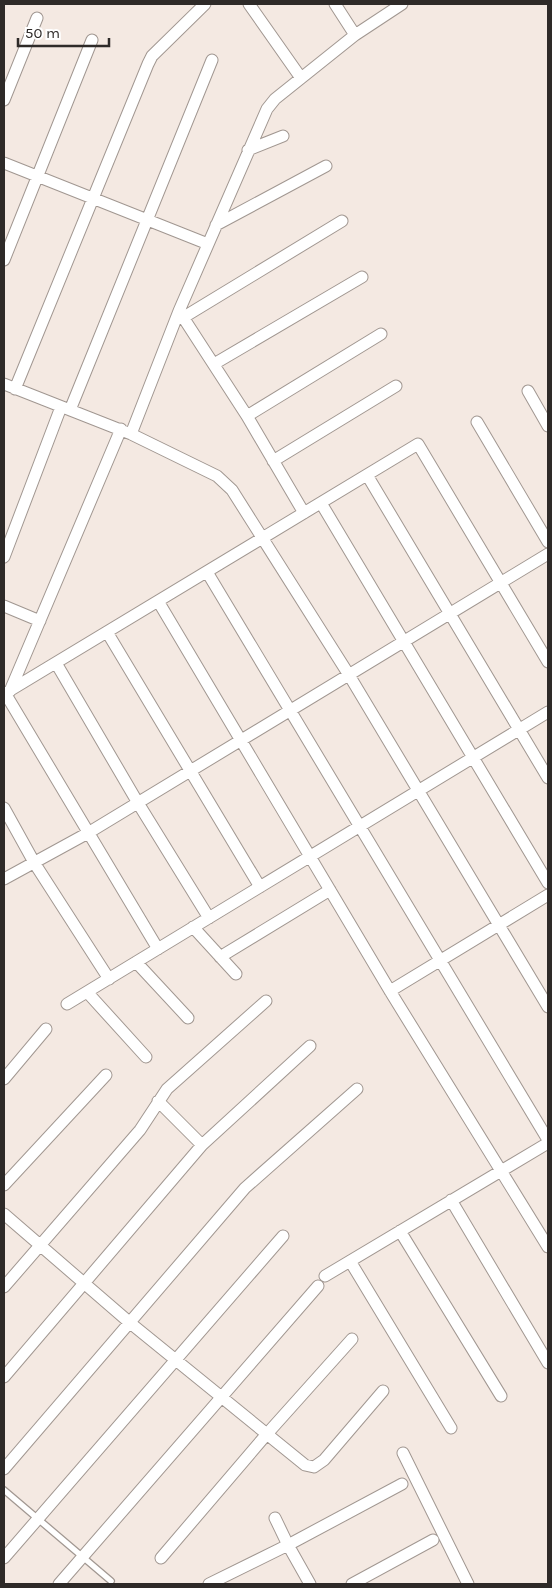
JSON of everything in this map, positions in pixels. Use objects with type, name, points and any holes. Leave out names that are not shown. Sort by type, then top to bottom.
[{"type":"street","points":[[16,389],[152,56],[205,4]]},
{"type":"street","points":[[248,4],[301,78]]},
{"type":"street","points":[[335,4],[355,35]]},
{"type":"street","points":[[6,693],[126,431],[182,314],[208,244],[267,109],[275,99],[355,35],[402,4]]},
{"type":"street","points":[[4,100],[37,18]]},
{"type":"street","points":[[4,260],[92,40]]},
{"type":"street","points":[[4,557],[212,60]]},
{"type":"street","points":[[248,150],[283,136]]},
{"type":"street","points":[[4,163],[208,244]]},
{"type":"street","points":[[216,225],[326,166]]},
{"type":"street","points":[[182,314],[342,222]]},
{"type":"street","points":[[214,364],[362,277]]},
{"type":"street","points":[[182,314],[304,512]]},
{"type":"street","points":[[246,416],[380,334]]},
{"type":"street","points":[[4,385],[126,431],[217,476],[232,490],[349,675],[548,1007]]},
{"type":"street","points":[[273,461],[396,386]]},
{"type":"street","points":[[528,391],[548,426]]},
{"type":"street","points":[[477,422],[548,542]]},
{"type":"street","points":[[6,693],[207,572],[261,536],[321,503],[418,444],[548,662]]},
{"type":"street","points":[[367,475],[548,778]]},
{"type":"street","points":[[321,503],[548,883]]},
{"type":"street","points":[[4,879],[36,864],[88,833],[548,554]]},
{"type":"street","points":[[207,572],[548,1141],[325,1276]]},
{"type":"street","points":[[158,601],[390,991],[502,1170],[548,1248]]},
{"type":"street","points":[[4,606],[40,621]]},
{"type":"street","points":[[107,632],[260,887]]},
{"type":"street","points":[[56,663],[138,803],[209,918]]},
{"type":"street","points":[[6,693],[158,949]]},
{"type":"street","points":[[67,1004],[548,712]]},
{"type":"street","points":[[4,808],[36,864],[109,979]]},
{"type":"street","points":[[220,957],[330,890]]},
{"type":"street","points":[[390,991],[548,895]]},
{"type":"street","points":[[193,928],[236,974]]},
{"type":"street","points":[[136,962],[188,1018]]},
{"type":"street","points":[[87,992],[146,1057]]},
{"type":"street","points":[[4,1287],[148,1120],[167,1089],[266,1001]]},
{"type":"street","points":[[4,1079],[46,1029]]},
{"type":"street","points":[[4,1377],[202,1144],[310,1046]]},
{"type":"street","points":[[4,1185],[106,1075]]},
{"type":"street","points":[[4,1469],[245,1188],[357,1089]]},
{"type":"street","points":[[158,1101],[202,1144]]},
{"type":"street","points":[[451,1200],[548,1362]]},
{"type":"street","points":[[4,1214],[129,1322],[305,1465],[310,1467],[319,1465],[383,1391]]},
{"type":"street","points":[[400,1230],[501,1396]]},
{"type":"street","points":[[4,1558],[283,1236]]},
{"type":"street","points":[[350,1261],[451,1428]]},
{"type":"street","points":[[59,1584],[318,1286]]},
{"type":"street","points":[[161,1558],[352,1338]]},
{"type":"street","points":[[403,1453],[468,1584]]},
{"type":"street","points":[[209,1584],[402,1484]]},
{"type":"street","points":[[275,1518],[310,1584]]},
{"type":"street","points":[[352,1584],[432,1540]]},
{"type":"lane","points":[[4,1490],[111,1581]]}]
